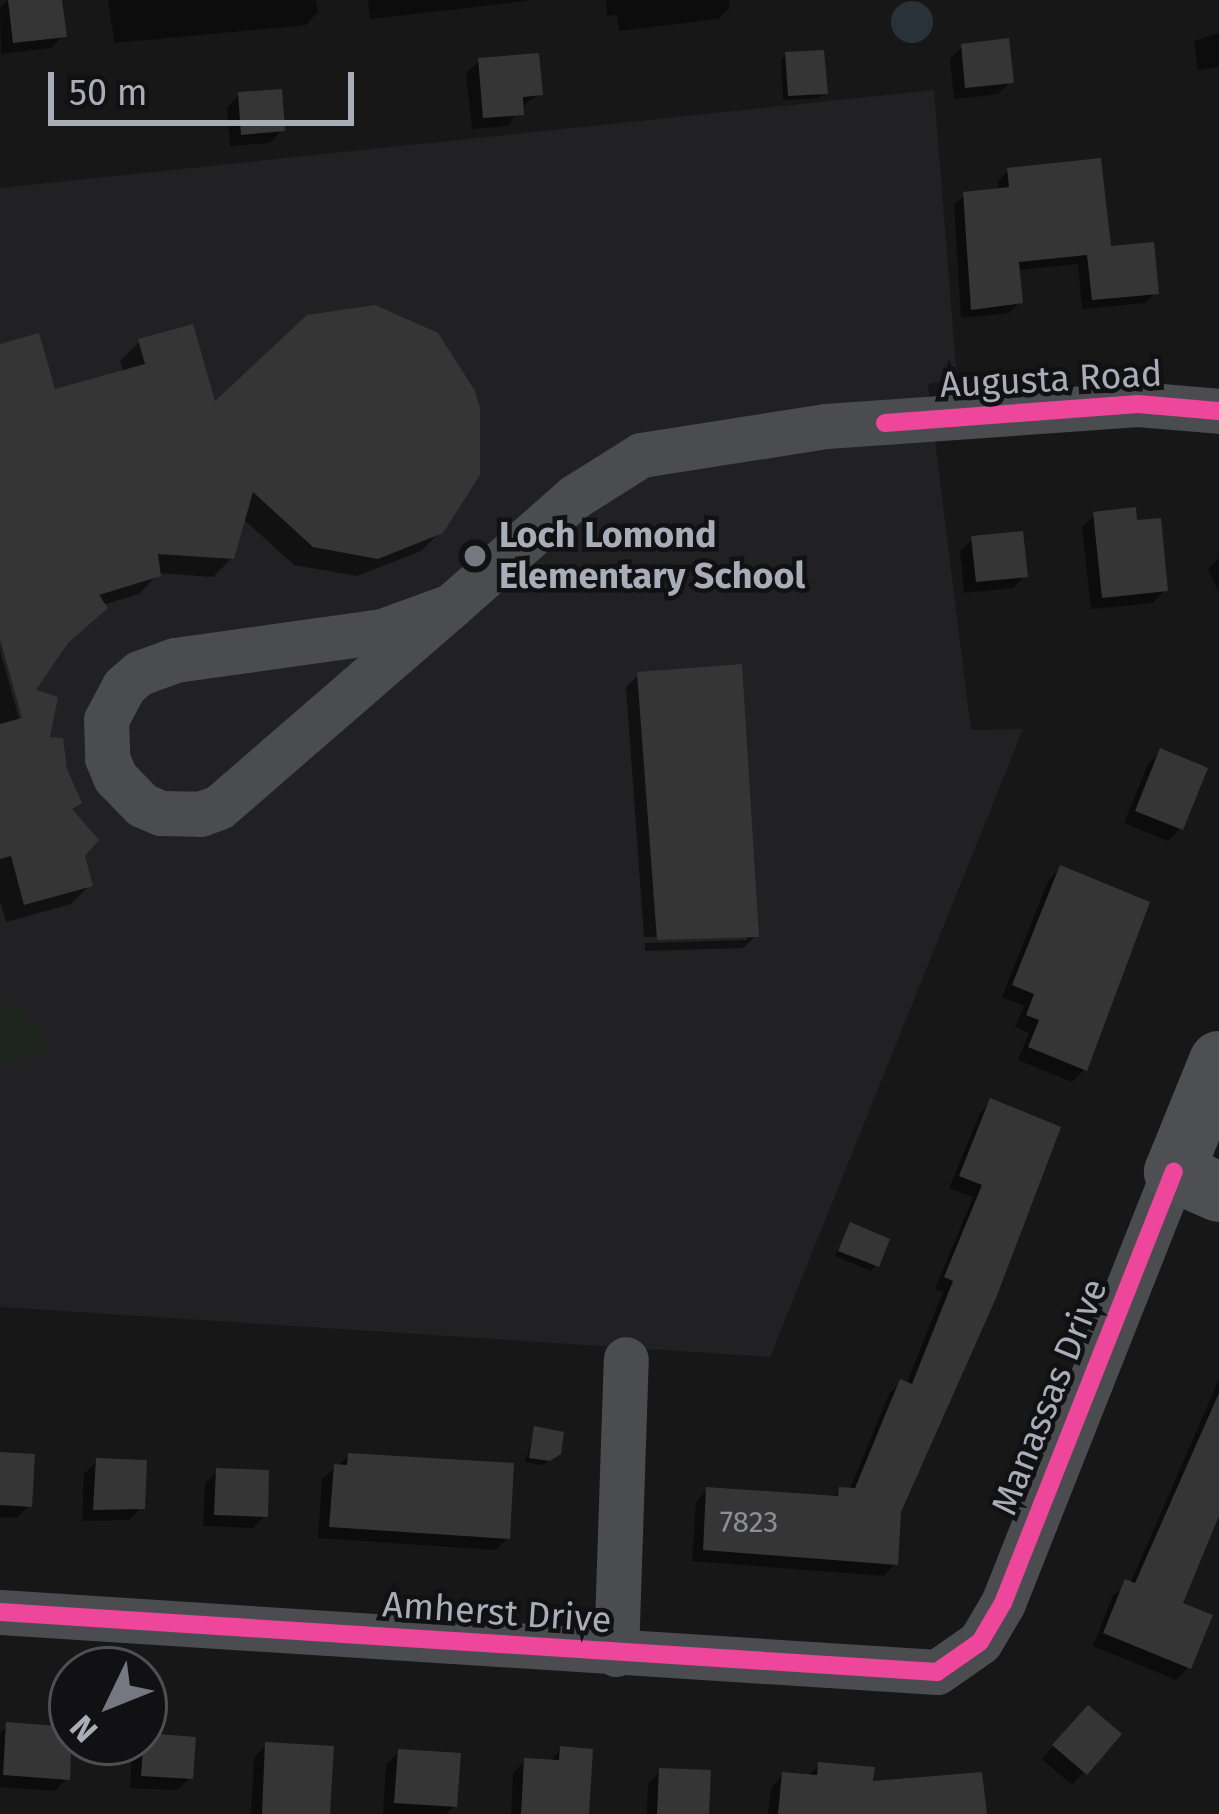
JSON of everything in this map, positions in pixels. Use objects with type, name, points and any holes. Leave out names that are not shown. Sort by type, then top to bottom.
[{"type":"main road","name":"Manassas Drive","points":[[1197,1182],[1219,1060]]},
{"type":"street","name":"Augusta Road","points":[[451,606],[382,631],[176,660],[139,673],[113,702],[106,720],[107,758],[115,776],[142,805],[160,813],[210,812],[451,606],[574,497],[641,455],[826,425],[1138,404],[1219,411]]},
{"type":"street","name":"Manassas Drive","points":[[980,1642],[1010,1587],[1197,1182]]},
{"type":"street","points":[[616,1654],[626,1359]]},
{"type":"street","name":"Amherst Drive","points":[[0,1612],[921,1674],[951,1666],[980,1642]]},
{"type":"shaded area","points":[[912,1],[927,7],[933,22],[927,37],[912,43],[897,37],[891,22],[897,7]]},
{"type":"shaded area","name":"Loch Lomond Elementary School","points":[[934,90],[957,380],[928,384],[971,730],[1023,729],[770,1357],[0,1307],[0,188]]},
{"type":"shaded area","points":[[0,1003],[24,1007],[23,1017],[38,1021],[47,1050],[0,1064]]},
{"type":"building","points":[[8,0],[62,0],[67,37],[13,43]]},
{"type":"building","points":[[1009,38],[1014,83],[965,88],[961,44]]},
{"type":"building","points":[[824,50],[828,94],[788,96],[785,52]]},
{"type":"building","points":[[539,53],[543,95],[523,97],[524,115],[483,118],[478,58]]},
{"type":"building","points":[[282,89],[285,131],[241,135],[238,92]]},
{"type":"building","points":[[1101,158],[1111,246],[1154,242],[1159,294],[1092,300],[1087,255],[1019,262],[1023,303],[971,310],[963,192],[1009,187],[1007,168]]},
{"type":"building","points":[[375,305],[438,333],[475,391],[480,407],[480,475],[443,533],[378,559],[313,547],[253,492],[234,559],[158,554],[161,576],[99,595],[108,608],[68,643],[36,690],[58,697],[50,737],[63,738],[67,769],[82,803],[72,809],[99,840],[85,856],[93,886],[24,905],[11,856],[0,859],[0,724],[22,718],[0,639],[0,344],[39,333],[55,389],[145,364],[138,339],[193,324],[215,401],[307,315]]},
{"type":"building","points":[[1136,507],[1137,520],[1161,518],[1168,591],[1102,598],[1093,512]]},
{"type":"building","points":[[1023,531],[1028,577],[976,582],[971,536]]},
{"type":"building","points":[[742,664],[759,937],[657,940],[637,672]]},
{"type":"building","points":[[1160,748],[1208,768],[1183,830],[1135,811]]},
{"type":"building","points":[[1060,865],[1150,902],[1087,1071],[1028,1047],[1039,1020],[1026,1015],[1034,994],[1012,985]]},
{"type":"building","points":[[990,1098],[1061,1127],[996,1298],[901,1512],[898,1565],[703,1550],[706,1487],[838,1496],[839,1487],[855,1488],[900,1379],[912,1384],[953,1281],[944,1277],[982,1185],[959,1176]]},
{"type":"building","points":[[850,1222],[890,1239],[879,1267],[838,1251]]},
{"type":"building","points":[[1219,1393],[1219,1516],[1183,1603],[1213,1615],[1191,1669],[1103,1633],[1125,1579],[1135,1583]]},
{"type":"building","points":[[534,1426],[564,1432],[561,1454],[550,1461],[529,1458]]},
{"type":"building","points":[[0,1452],[35,1454],[32,1507],[0,1505]]},
{"type":"building","points":[[348,1453],[514,1463],[510,1539],[329,1527],[334,1464],[347,1465]]},
{"type":"building","points":[[96,1458],[147,1460],[145,1509],[93,1510]]},
{"type":"building","points":[[216,1468],[269,1470],[268,1517],[214,1515]]},
{"type":"building","points":[[1088,1705],[1122,1734],[1087,1775],[1052,1745]]},
{"type":"building","points":[[6,1722],[48,1725],[48,1766],[71,1766],[70,1780],[3,1775]]},
{"type":"building","points":[[168,1735],[196,1737],[193,1779],[141,1776],[142,1766],[168,1766]]},
{"type":"building","points":[[265,1742],[334,1746],[330,1814],[262,1814]]},
{"type":"building","points":[[560,1746],[593,1749],[589,1814],[521,1814],[524,1758],[559,1760]]},
{"type":"building","points":[[398,1749],[461,1753],[457,1807],[394,1803]]},
{"type":"building","points":[[818,1762],[875,1767],[873,1781],[982,1772],[987,1814],[778,1814],[782,1772],[817,1775]]},
{"type":"building","points":[[659,1768],[711,1770],[709,1814],[657,1814]]},
{"type":"cycle path","points":[[885,423],[1138,404],[1219,411]]},
{"type":"cycle path","points":[[0,1612],[937,1672],[980,1642],[1003,1603],[1174,1172]]},
{"type":"place","name":"Loch Lomond Elementary School","points":[[475,556]]}]
